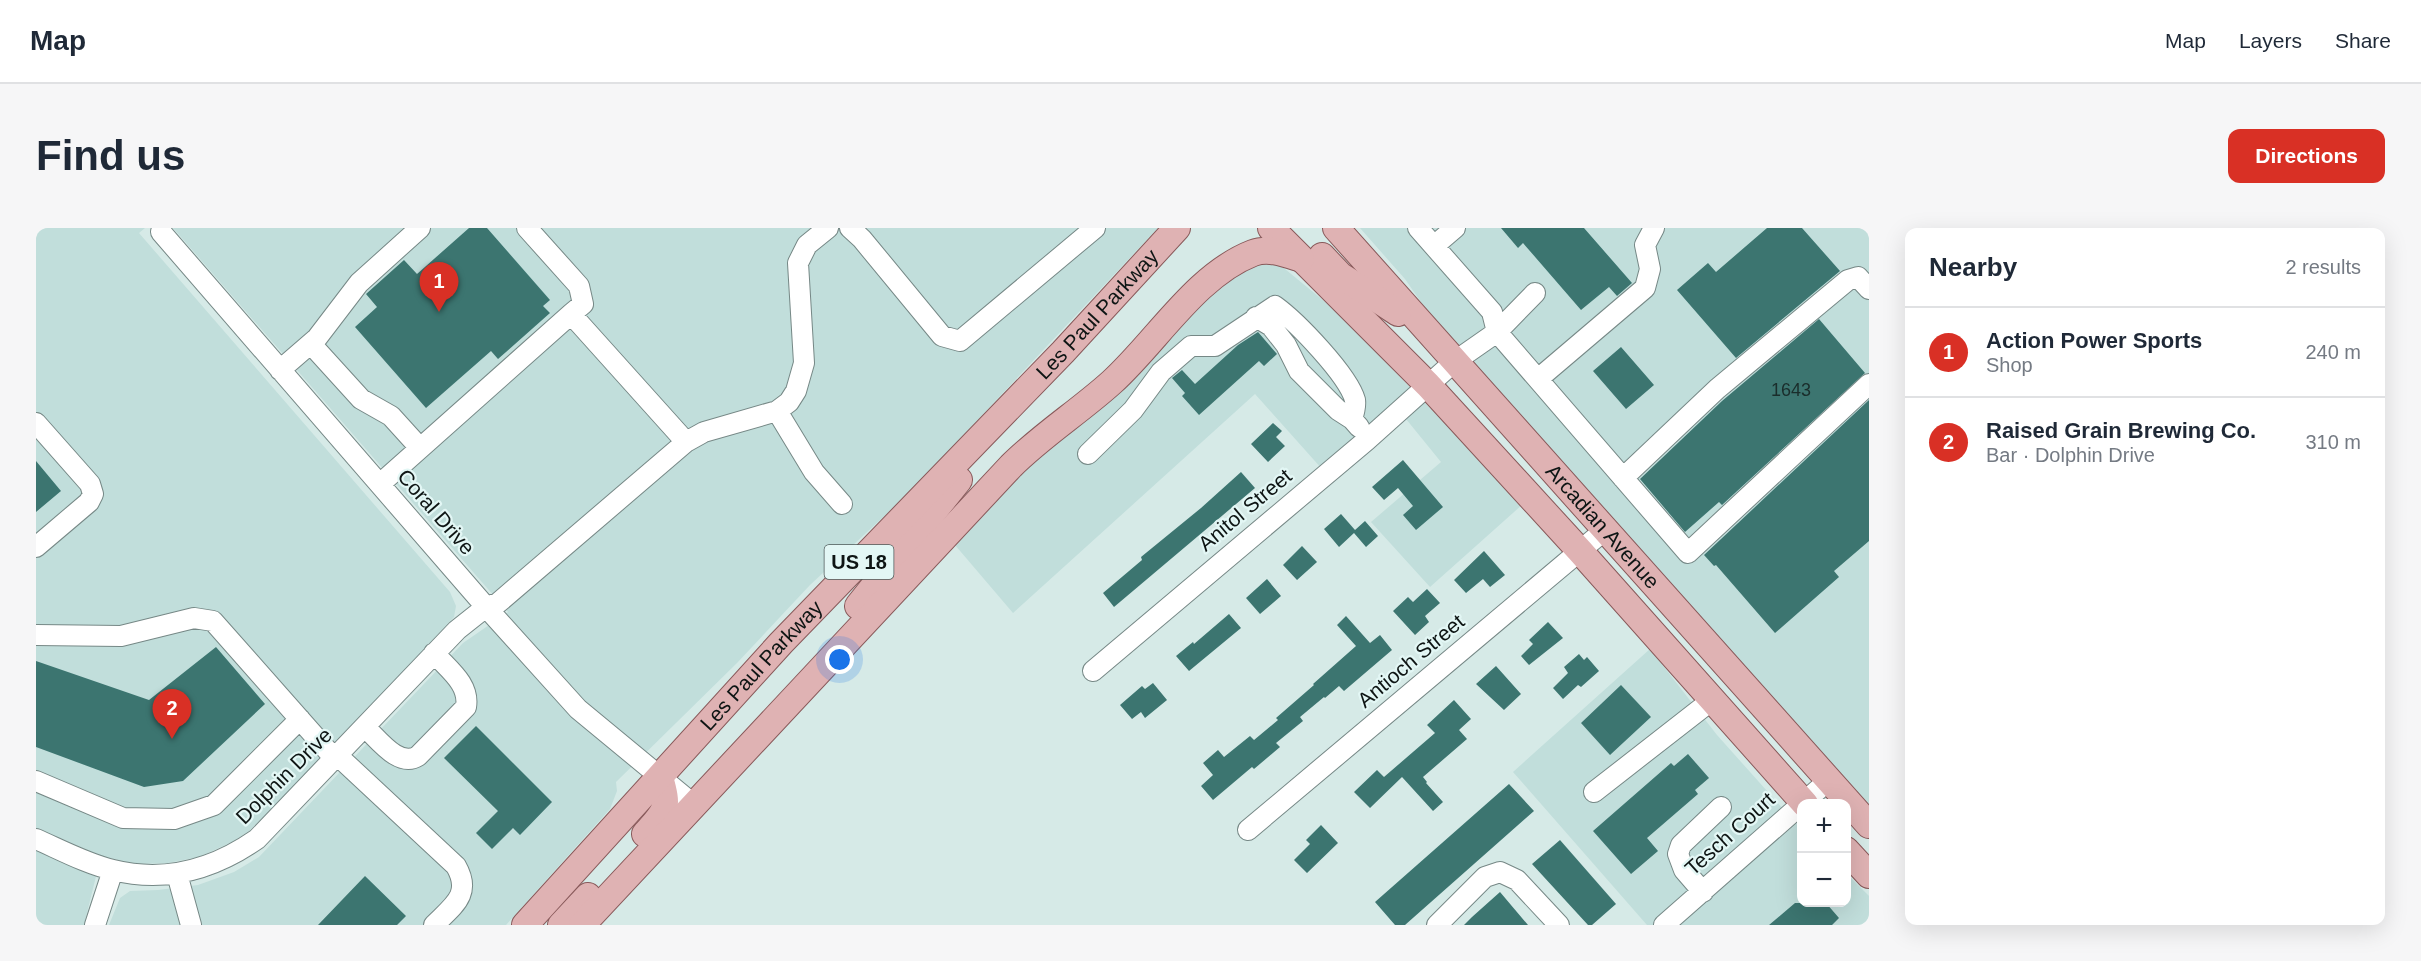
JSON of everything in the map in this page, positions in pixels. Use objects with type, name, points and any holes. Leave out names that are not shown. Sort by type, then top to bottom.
[{"type":"main road","name":"Les Paul Parkway","points":[[525,925],[781,643],[1063,352],[1177,228]]},
{"type":"main road","name":"Arcadian Avenue","points":[[1271,228],[1428,386],[1580,551],[1801,799]]},
{"type":"main road","points":[[1294,228],[1340,275],[1426,332]]},
{"type":"main road","name":"Arcadian Avenue","points":[[1336,228],[1426,332],[1606,529],[1869,825]]},
{"type":"main road","points":[[1354,228],[1401,282],[1426,332]]},
{"type":"main road","name":"US 18","points":[[582,925],[1028,449],[1113,381],[1200,289],[1220,272],[1259,251],[1274,251],[1301,259]]},
{"type":"main road","points":[[1335,292],[1383,321],[1424,362],[1438,365],[1454,362]]},
{"type":"main road","points":[[804,686],[816,658],[1063,352]]},
{"type":"main road","points":[[561,925],[666,810],[666,798],[660,777]]},
{"type":"main road","points":[[1849,853],[1869,875]]},
{"type":"street","points":[[280,370],[311,344],[359,283],[420,228]]},
{"type":"street","points":[[380,484],[583,304],[579,286],[527,228]]},
{"type":"street","points":[[828,228],[807,245],[798,263],[804,363],[796,390],[789,402],[777,411],[814,472],[842,504]]},
{"type":"street","points":[[850,228],[862,239],[942,336],[960,341],[1095,228]]},
{"type":"street","points":[[1418,228],[1492,312],[1497,332],[1688,553],[1869,384]]},
{"type":"street","points":[[1434,246],[1455,228]]},
{"type":"street","points":[[1538,379],[1645,288],[1650,269],[1645,245],[1648,231]]},
{"type":"street","name":"Coral Drive","points":[[161,232],[486,607],[578,709],[693,804]]},
{"type":"street","points":[[1623,478],[1717,389],[1848,280],[1858,277],[1869,289]]},
{"type":"street","name":"Anitol Street","points":[[1093,671],[1369,439],[1454,362],[1497,332],[1535,293]]},
{"type":"street","points":[[1088,454],[1132,410],[1161,372],[1191,345],[1215,346],[1275,306],[1296,322],[1350,386],[1356,403],[1352,419]]},
{"type":"street","points":[[571,314],[686,442]]},
{"type":"street","points":[[1256,317],[1271,326],[1286,345],[1299,371],[1338,410],[1352,419],[1369,439]]},
{"type":"street","points":[[311,344],[361,399],[391,416],[420,448]]},
{"type":"street","name":"Dolphin Drive","points":[[36,839],[113,870],[153,876],[177,874],[218,863],[257,839],[457,630],[486,607],[498,603],[523,583],[686,442],[704,432],[777,411]]},
{"type":"street","points":[[36,423],[90,484],[93,494],[90,502],[36,547]]},
{"type":"street","name":"Antioch Street","points":[[1248,830],[1606,529]]},
{"type":"street","points":[[36,635],[121,636],[194,618],[213,621],[337,757],[456,866],[464,885],[462,894],[435,925]]},
{"type":"street","points":[[365,728],[394,754],[403,760],[411,761],[466,707],[468,696],[463,686],[434,653]]},
{"type":"street","points":[[1594,792],[1712,700]]},
{"type":"street","points":[[36,781],[123,818],[174,819],[214,805],[300,719]]},
{"type":"street","name":"Tesch Court","points":[[1807,799],[1829,780]]},
{"type":"street","points":[[1703,892],[1684,870],[1678,854],[1681,845],[1721,807]]},
{"type":"street","name":"Tesch Court","points":[[1664,925],[1797,808]]},
{"type":"street","points":[[95,925],[113,870]]},
{"type":"street","points":[[1437,925],[1485,877],[1500,872],[1517,880],[1559,925]]},
{"type":"street","points":[[177,874],[191,925]]},
{"type":"shaded area","points":[[36,228],[145,228],[139,233],[450,592],[456,606],[454,617],[377,700],[249,831],[232,842],[199,857],[168,863],[135,864],[101,856],[84,925],[36,925]]},
{"type":"shaded area","points":[[173,228],[1158,228],[906,496],[810,585],[737,663],[616,782],[617,791],[610,809],[506,925],[109,925],[120,898],[130,891],[198,885],[234,872],[259,857],[463,643],[508,612]]},
{"type":"shaded area","points":[[1360,228],[1869,228],[1869,810],[1445,337],[1405,279]]},
{"type":"shaded area","points":[[1274,260],[1335,310],[1523,504],[1430,587],[1371,522],[1441,462],[1406,419],[1394,408],[1322,469],[1255,394],[1013,613],[955,545],[1037,458],[1241,264]]},
{"type":"shaded area","points":[[1650,649],[1717,735],[1797,825],[1797,907],[1851,907],[1851,878],[1869,896],[1869,925],[1647,925],[1513,772]]},
{"type":"building","points":[[469,228],[487,228],[550,300],[543,306],[550,313],[498,359],[491,351],[426,408],[355,327],[377,307],[366,294],[404,260],[417,274]]},
{"type":"building","points":[[1501,228],[1584,228],[1632,283],[1617,296],[1609,287],[1581,310],[1523,243],[1518,248]]},
{"type":"building","points":[[1767,228],[1802,228],[1840,271],[1736,358],[1677,290],[1708,263],[1716,272]]},
{"type":"building","points":[[1819,319],[1865,373],[1722,505],[1719,502],[1685,532],[1640,479],[1722,401]]},
{"type":"building","points":[[1258,332],[1277,354],[1264,366],[1259,361],[1199,415],[1182,396],[1185,393],[1172,378],[1182,370],[1195,384],[1238,345]]},
{"type":"building","points":[[1621,347],[1654,385],[1626,409],[1593,371]]},
{"type":"building","points":[[1869,400],[1869,541],[1834,571],[1839,577],[1775,633],[1716,565],[1714,566],[1704,555]]},
{"type":"building","points":[[1273,423],[1282,431],[1276,437],[1285,446],[1268,462],[1251,444]]},
{"type":"building","points":[[1403,460],[1443,507],[1416,530],[1403,515],[1413,506],[1398,488],[1384,500],[1372,487]]},
{"type":"building","points":[[36,461],[61,491],[36,512]]},
{"type":"building","points":[[1241,472],[1255,488],[1114,607],[1103,593],[1142,560],[1141,557]]},
{"type":"building","points":[[1341,514],[1355,530],[1365,521],[1378,536],[1366,547],[1354,533],[1339,547],[1324,529]]},
{"type":"building","points":[[1302,546],[1317,562],[1297,580],[1283,565]]},
{"type":"building","points":[[1484,551],[1505,575],[1490,587],[1483,579],[1466,593],[1454,580]]},
{"type":"building","points":[[1267,579],[1281,596],[1260,614],[1246,598]]},
{"type":"building","points":[[1427,589],[1440,603],[1425,616],[1429,622],[1415,635],[1393,611],[1408,597],[1413,602]]},
{"type":"building","points":[[1229,614],[1241,628],[1189,671],[1176,656]]},
{"type":"building","points":[[1346,616],[1370,643],[1380,635],[1392,650],[1344,691],[1339,686],[1300,717],[1303,721],[1276,743],[1280,747],[1213,800],[1201,786],[1213,775],[1203,763],[1218,750],[1224,757],[1250,736],[1254,740],[1356,646],[1337,625]]},
{"type":"building","points":[[1548,622],[1563,638],[1529,665],[1521,656],[1533,644],[1529,640]]},
{"type":"building","points":[[216,647],[265,704],[183,781],[144,787],[36,747],[36,661],[149,700]]},
{"type":"building","points":[[1579,654],[1584,660],[1587,657],[1599,671],[1581,687],[1578,685],[1563,699],[1553,688],[1568,673],[1564,667]]},
{"type":"building","points":[[1496,666],[1521,694],[1504,710],[1476,684]]},
{"type":"building","points":[[1153,683],[1167,700],[1145,718],[1141,712],[1132,719],[1120,705],[1142,686],[1145,689]]},
{"type":"building","points":[[1621,685],[1651,717],[1610,755],[1581,723]]},
{"type":"building","points":[[1454,700],[1471,719],[1459,730],[1467,739],[1423,777],[1443,802],[1433,811],[1402,777],[1370,808],[1354,792],[1377,770],[1384,777],[1435,733],[1427,725]]},
{"type":"building","points":[[476,726],[552,802],[520,835],[513,828],[492,849],[476,833],[498,811],[444,758]]},
{"type":"building","points":[[1688,754],[1709,778],[1695,790],[1698,794],[1647,838],[1658,851],[1631,874],[1593,831],[1671,763],[1674,766]]},
{"type":"building","points":[[1509,784],[1534,811],[1405,925],[1395,925],[1375,902]]},
{"type":"building","points":[[1321,825],[1338,843],[1307,873],[1294,860],[1310,844],[1306,840]]},
{"type":"building","points":[[1560,840],[1616,904],[1592,925],[1588,925],[1532,864]]},
{"type":"building","points":[[365,876],[406,916],[397,925],[318,925]]},
{"type":"building","points":[[1500,892],[1528,925],[1464,925],[1472,917]]},
{"type":"building","points":[[1795,903],[1797,907],[1829,907],[1839,918],[1832,925],[1769,925]]},
{"type":"place","name":"Action Power Sports","points":[[439,312]]},
{"type":"place","name":"Raised Grain Brewing Co.","points":[[172,739]]}]
